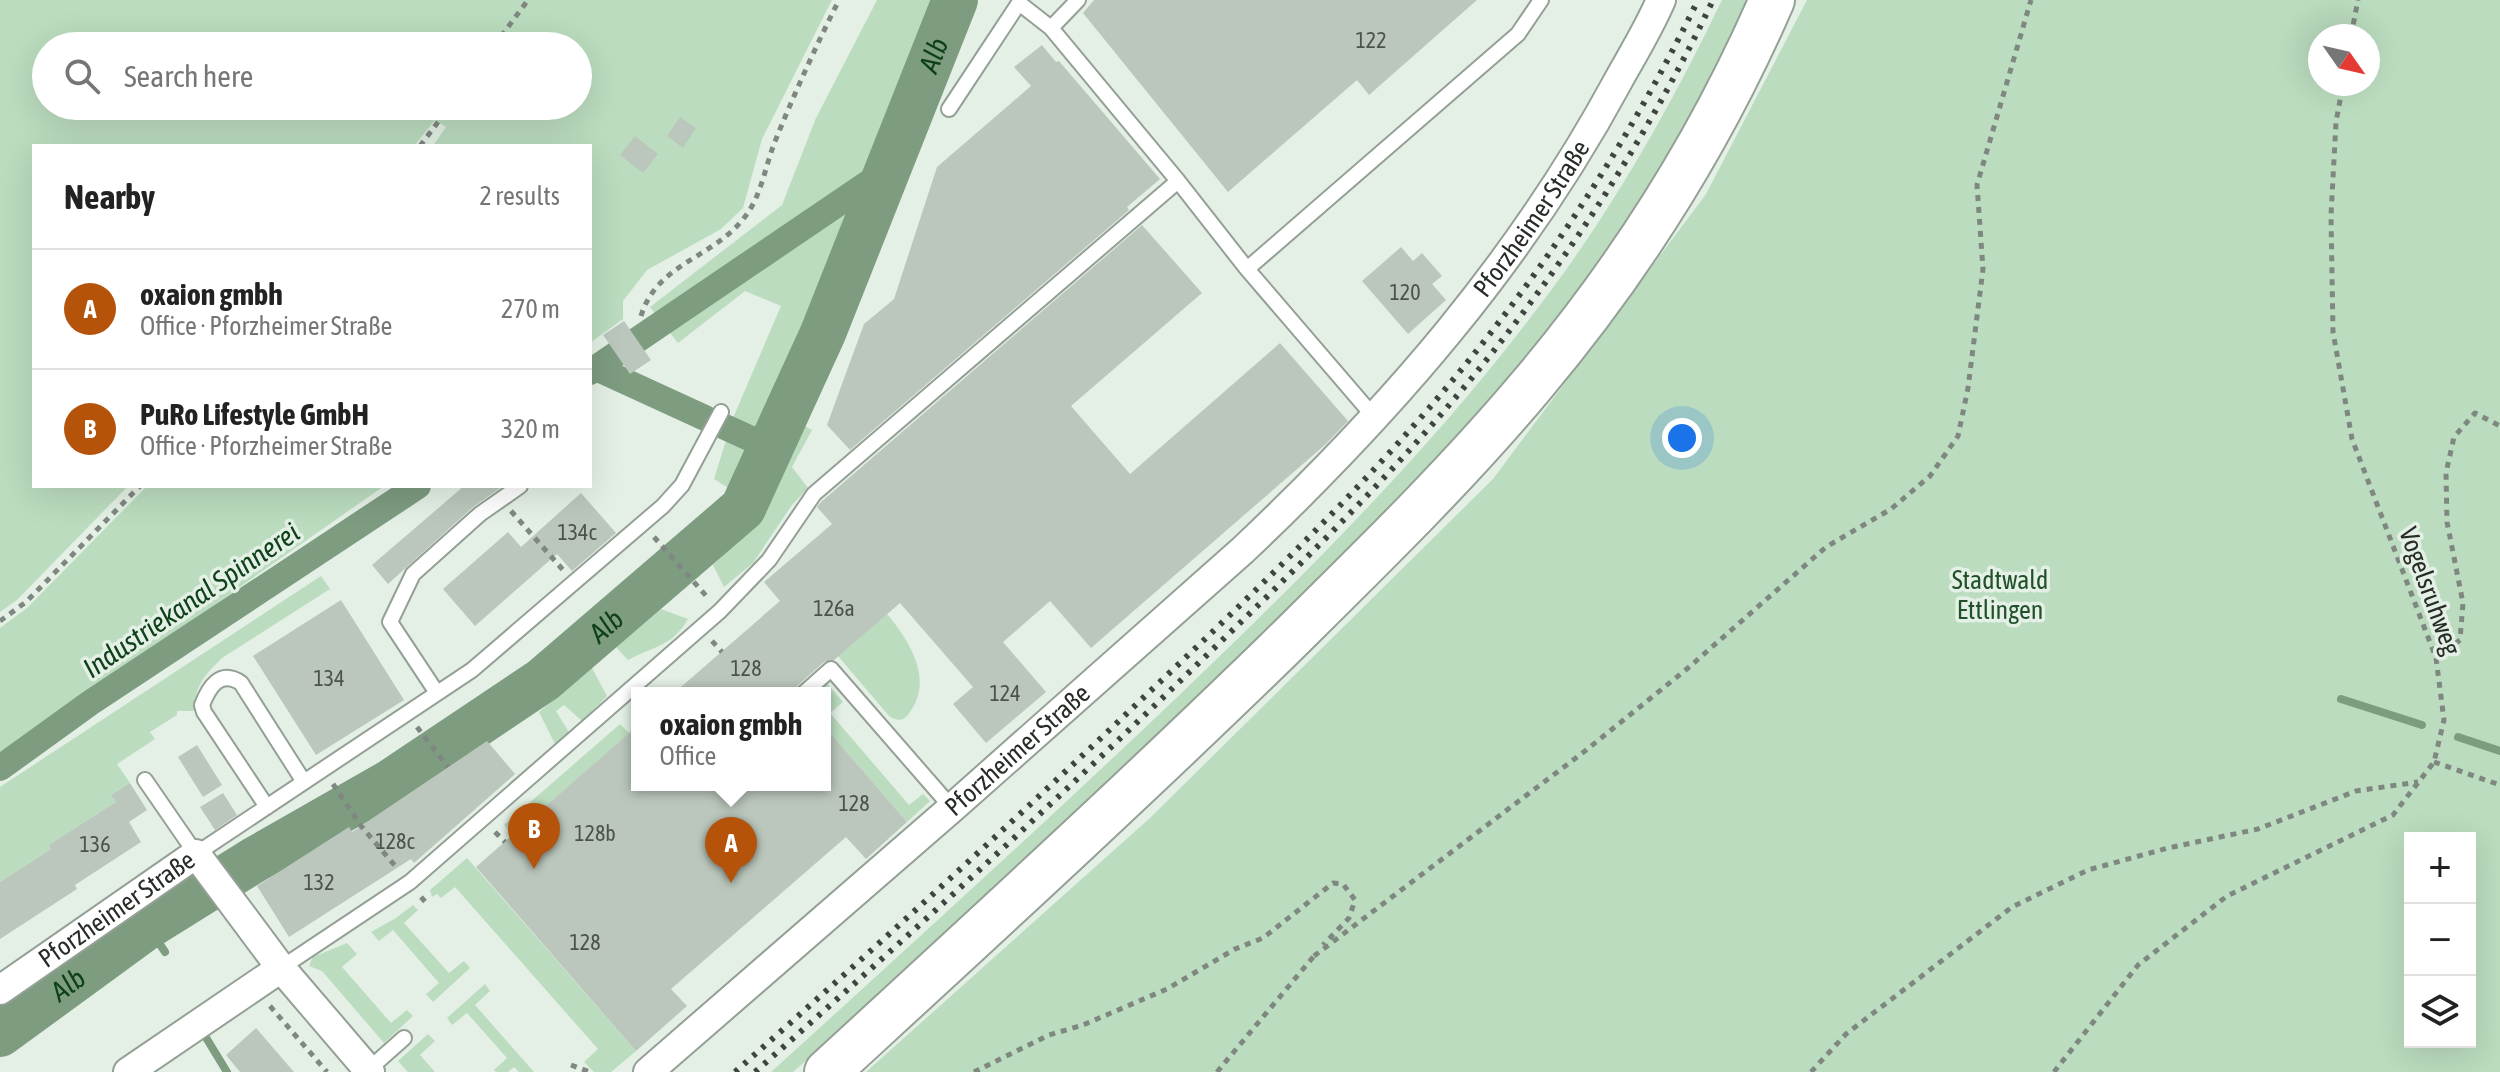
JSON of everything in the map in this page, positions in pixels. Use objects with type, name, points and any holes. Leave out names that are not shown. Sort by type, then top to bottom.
[{"type":"main road","points":[[827,1072],[1158,767],[1404,525],[1532,385],[1642,237],[1683,172],[1744,65],[1772,0]]},
{"type":"street","name":"Pforzheimer Straße","points":[[648,1072],[1243,550],[1375,418],[1468,312],[1531,225],[1595,123],[1661,0]]},
{"type":"street","name":"Pforzheimer Straße","points":[[0,990],[202,863],[281,968],[369,1071]]},
{"type":"street","points":[[128,1072],[281,968]]},
{"type":"lane","points":[[1051,28],[1078,0]]},
{"type":"lane","points":[[1247,269],[1518,34],[1541,0]]},
{"type":"lane","points":[[949,109],[1019,3],[1051,28],[1247,269],[1375,418]]},
{"type":"lane","points":[[633,687],[720,611],[769,560],[814,494],[1178,181]]},
{"type":"lane","points":[[145,780],[202,863],[267,807],[472,670],[653,515],[682,485],[721,412]]},
{"type":"lane","points":[[437,693],[390,622],[413,574],[480,514],[517,488]]},
{"type":"lane","points":[[811,687],[831,669],[952,808]]},
{"type":"lane","points":[[267,807],[204,712],[202,705],[213,683],[232,677],[241,683],[304,782]]},
{"type":"lane","points":[[281,968],[410,882],[631,689]]},
{"type":"lane","points":[[369,1071],[404,1038]]},
{"type":"path","points":[[504,32],[528,0]]},
{"type":"path","points":[[641,316],[646,297],[668,274],[713,246],[743,220],[754,202],[774,142],[814,50],[839,0]]},
{"type":"path","points":[[1314,956],[1585,751],[1688,668],[1826,547],[1891,509],[1930,476],[1958,436],[1968,388],[1983,269],[1977,185],[2031,0]]},
{"type":"path","points":[[2353,24],[2358,0]]},
{"type":"path","name":"Vogelsruhweg","points":[[2054,1072],[2138,965],[2227,896],[2393,815],[2434,762],[2444,720],[2436,658],[2352,439],[2333,332],[2331,215],[2336,122],[2341,96]]},
{"type":"path","points":[[422,144],[440,120]]},
{"type":"path","points":[[2436,658],[2460,640],[2463,603],[2447,522],[2446,473],[2454,437],[2475,413],[2500,426]]},
{"type":"path","points":[[0,621],[26,602],[138,488]]},
{"type":"path","points":[[501,499],[575,582]]},
{"type":"path","points":[[667,552],[690,578]]},
{"type":"path","points":[[430,744],[448,767]]},
{"type":"path","points":[[2434,762],[2500,785]]},
{"type":"path","points":[[1811,1072],[1846,1034],[2012,907],[2088,870],[2168,848],[2258,829],[2356,791],[2419,782]]},
{"type":"path","points":[[339,795],[361,826],[410,882]]},
{"type":"path","points":[[974,1072],[1049,1035],[1083,1025],[1167,989],[1235,949],[1263,938],[1333,883],[1343,884],[1355,900],[1349,918],[1217,1072]]},
{"type":"path","points":[[253,987],[327,1072]]},
{"type":"path","points":[[571,1065],[590,1072]]},
{"type":"green space","points":[[0,0],[832,0],[762,139],[743,208],[721,229],[647,270],[623,301],[623,319],[592,342],[592,144],[434,144],[446,127],[435,120],[416,144],[32,144],[32,488],[126,488],[17,600],[0,612]]},
{"type":"green space","points":[[877,0],[945,0],[846,248],[741,496],[714,479],[733,418],[781,306],[745,291],[678,343],[650,307],[782,205],[816,118]]},
{"type":"green space","points":[[1722,0],[1753,0],[1717,77],[1597,270],[1500,392],[1299,604],[938,944],[793,1072],[771,1072],[1150,723],[1308,569],[1409,463],[1504,351],[1598,223],[1643,151]]},
{"type":"green space","name":"Stadtwald Ettlingen","points":[[1807,0],[2500,0],[2500,1072],[866,1072],[1150,818],[1493,479],[1706,194]]},
{"type":"green space","points":[[802,424],[812,430],[792,467],[808,488],[792,505],[753,563],[724,587],[713,565],[761,517],[786,467]]},
{"type":"green space","points":[[145,488],[381,488],[0,755],[0,628],[27,608]]},
{"type":"green space","points":[[321,576],[330,589],[222,658],[198,688],[195,711],[177,711],[177,715],[150,732],[155,739],[117,764],[130,783],[111,795],[116,802],[0,882],[0,787]]},
{"type":"green space","points":[[661,609],[688,619],[669,640],[628,660],[616,647]]},
{"type":"green space","points":[[887,614],[910,648],[919,673],[917,699],[908,715],[901,720],[889,716],[838,656]]},
{"type":"green space","points":[[592,668],[607,696],[582,721],[564,705],[556,711],[570,734],[556,746],[539,712]]},
{"type":"green space","points":[[831,688],[843,702],[831,712]]},
{"type":"green space","points":[[831,714],[909,805],[923,794],[930,801],[907,822],[831,734]]},
{"type":"green space","points":[[620,724],[629,733],[513,835],[504,825]]},
{"type":"green space","points":[[467,858],[636,1051],[611,1072],[594,1072],[584,1062],[598,1049],[455,887],[441,898],[437,894],[432,897],[430,890]]},
{"type":"green space","points":[[413,905],[418,910],[404,923],[449,973],[464,961],[470,968],[433,1002],[426,994],[439,983],[393,930],[379,941],[371,932]]},
{"type":"green space","points":[[347,943],[357,954],[342,967],[391,1023],[407,1010],[413,1016],[384,1043],[322,971],[309,966],[313,957]]},
{"type":"green space","points":[[485,984],[490,991],[475,1005],[534,1072],[519,1072],[514,1067],[508,1072],[496,1072],[494,1070],[507,1058],[467,1013],[452,1025],[447,1018]]},
{"type":"green space","points":[[428,1034],[435,1041],[420,1055],[435,1072],[408,1072],[398,1061]]},
{"type":"building","points":[[1094,0],[1477,0],[1369,95],[1357,80],[1228,192],[1083,13]]},
{"type":"building","points":[[1042,45],[1160,179],[1127,207],[1129,210],[850,450],[827,425],[864,324],[894,299],[937,167],[1031,86],[1014,67]]},
{"type":"building","points":[[680,117],[696,128],[683,148],[667,136]]},
{"type":"building","points":[[635,136],[658,154],[643,173],[620,155]]},
{"type":"building","points":[[1142,225],[1202,293],[1071,406],[1130,474],[1280,343],[1348,421],[1326,444],[1091,648],[1050,601],[1003,642],[1046,692],[986,743],[953,704],[973,687],[900,603],[834,660],[824,662],[797,687],[681,687],[780,601],[764,582],[832,524],[817,507]]},
{"type":"building","points":[[1401,247],[1413,261],[1422,253],[1442,276],[1432,284],[1446,300],[1408,334],[1362,281]]},
{"type":"building","points":[[624,321],[651,360],[630,374],[603,335]]},
{"type":"building","points":[[462,488],[500,488],[473,507],[388,584],[372,565]]},
{"type":"building","points":[[581,493],[616,533],[572,571],[557,554],[475,626],[443,589],[508,532],[521,547]]},
{"type":"building","points":[[341,600],[404,700],[316,755],[253,656]]},
{"type":"building","points":[[631,731],[631,791],[831,791],[831,734],[907,822],[866,859],[846,837],[671,989],[687,1006],[636,1051],[476,867]]},
{"type":"building","points":[[487,741],[515,774],[414,863],[411,859],[289,937],[257,886],[349,827],[352,832]]},
{"type":"building","points":[[197,745],[222,785],[203,797],[178,757]]},
{"type":"building","points":[[130,783],[147,810],[129,822],[141,842],[75,885],[77,889],[0,939],[0,882],[51,849],[49,845],[116,802],[111,795]]},
{"type":"building","points":[[223,793],[237,815],[215,830],[200,807]]},
{"type":"building","points":[[256,1028],[294,1072],[240,1072],[226,1055]]},
{"type":"waterway","name":"Alb","points":[[0,1034],[148,926],[254,860],[389,783],[543,680],[743,508],[823,333],[955,0]]},
{"type":"waterway","points":[[592,371],[886,171]]},
{"type":"waterway","points":[[596,368],[705,418]]},
{"type":"waterway","points":[[725,427],[771,448]]},
{"type":"waterway","name":"Industriekanal Spinnerei","points":[[0,768],[90,703],[415,488]]},
{"type":"waterway","points":[[2341,699],[2422,725]]},
{"type":"waterway","points":[[2458,737],[2500,751]]},
{"type":"waterway","points":[[148,926],[165,952]]},
{"type":"waterway","points":[[202,1031],[227,1072]]},
{"type":"railway","points":[[735,1072],[1093,746],[1362,483],[1469,360],[1543,263],[1610,161],[1698,0]]},
{"type":"railway","points":[[755,1072],[969,880],[1126,733],[1326,538],[1398,463],[1466,385],[1570,248],[1661,102],[1713,0]]},
{"type":"place","name":"PuRo Lifestyle GmbH","points":[[534,869]]},
{"type":"place","name":"oxaion gmbh","points":[[731,883]]}]
